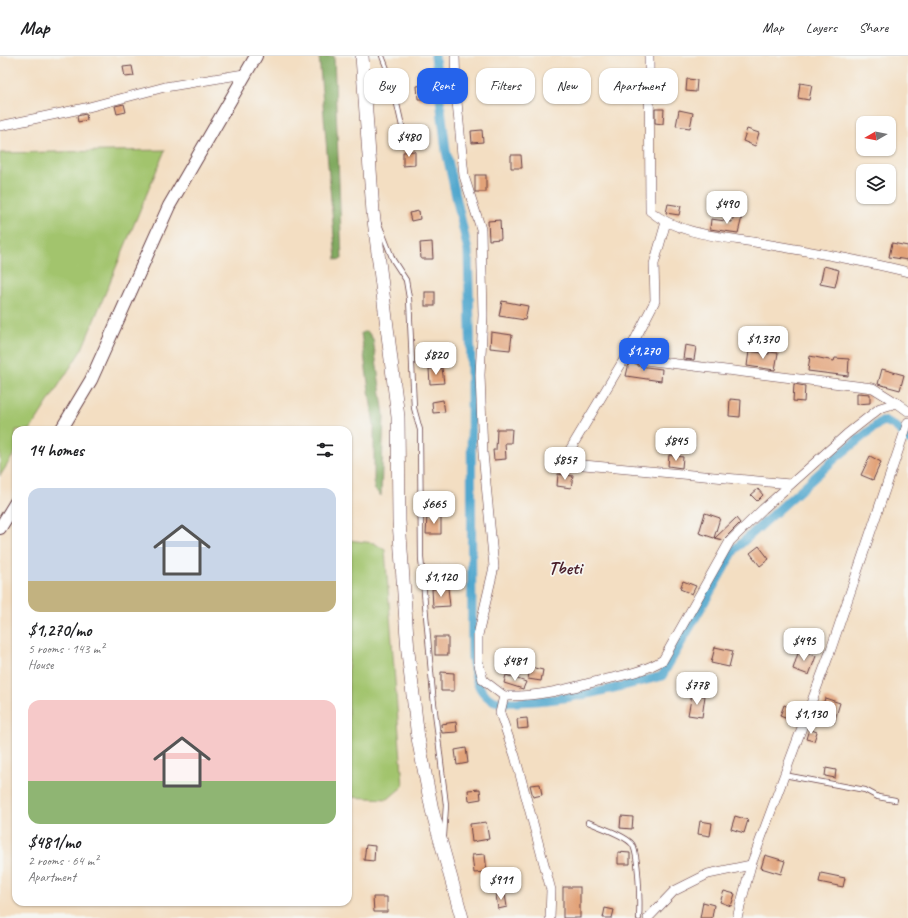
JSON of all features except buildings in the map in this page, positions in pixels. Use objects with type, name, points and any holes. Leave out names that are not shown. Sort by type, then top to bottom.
[{"type":"main road","points":[[362,56],[374,212],[398,417],[399,522],[408,652],[418,738],[432,810],[462,918]]},
{"type":"street","points":[[63,426],[91,380],[169,206],[244,74],[256,56]]},
{"type":"street","points":[[455,56],[457,99],[464,176],[481,229],[483,315],[480,375],[483,452],[494,567],[478,635],[478,661],[483,680],[504,696],[524,697],[553,692],[647,669],[663,660],[730,541],[790,484],[847,434],[880,408],[897,403]]},
{"type":"street","points":[[649,56],[650,211],[674,226],[704,233],[839,257],[908,272]]},
{"type":"street","points":[[0,126],[85,108],[165,87],[244,74]]},
{"type":"street","points":[[666,222],[654,264],[655,302],[629,351],[562,462],[790,484]]},
{"type":"street","points":[[629,351],[645,360],[873,388],[908,411]]},
{"type":"street","points":[[737,918],[751,865],[830,652],[908,422]]},
{"type":"street","points":[[0,528],[12,508]]},
{"type":"street","points":[[504,696],[500,713],[515,756],[551,890],[550,918]]},
{"type":"street","points":[[648,918],[674,891],[708,874],[751,865]]},
{"type":"lane","points":[[382,56],[392,82],[404,135]]},
{"type":"lane","points":[[374,212],[393,260],[406,280],[409,298],[414,408],[420,430],[421,558],[425,615],[446,805],[444,852]]},
{"type":"lane","points":[[784,775],[865,790],[878,797],[895,800]]},
{"type":"lane","points":[[588,822],[624,838],[632,845],[638,872],[639,918]]},
{"type":"green space","points":[[319,56],[334,56],[342,259],[336,260]]},
{"type":"green space","points":[[165,150],[82,349],[33,426],[12,426],[12,457],[0,476],[0,153]]},
{"type":"green space","points":[[367,331],[373,339],[384,415],[381,496],[374,489],[374,426],[361,333]]},
{"type":"green space","points":[[352,540],[374,543],[385,550],[403,786],[388,799],[352,797]]},
{"type":"waterway","points":[[435,56],[446,151],[468,251],[471,363],[472,658],[475,675],[481,690],[489,698],[502,702],[534,701],[571,697],[607,690],[662,676],[735,549],[837,457],[882,421],[894,425],[908,440]]},
{"type":"district","name":"Tbeti","points":[[565,568]]}]
